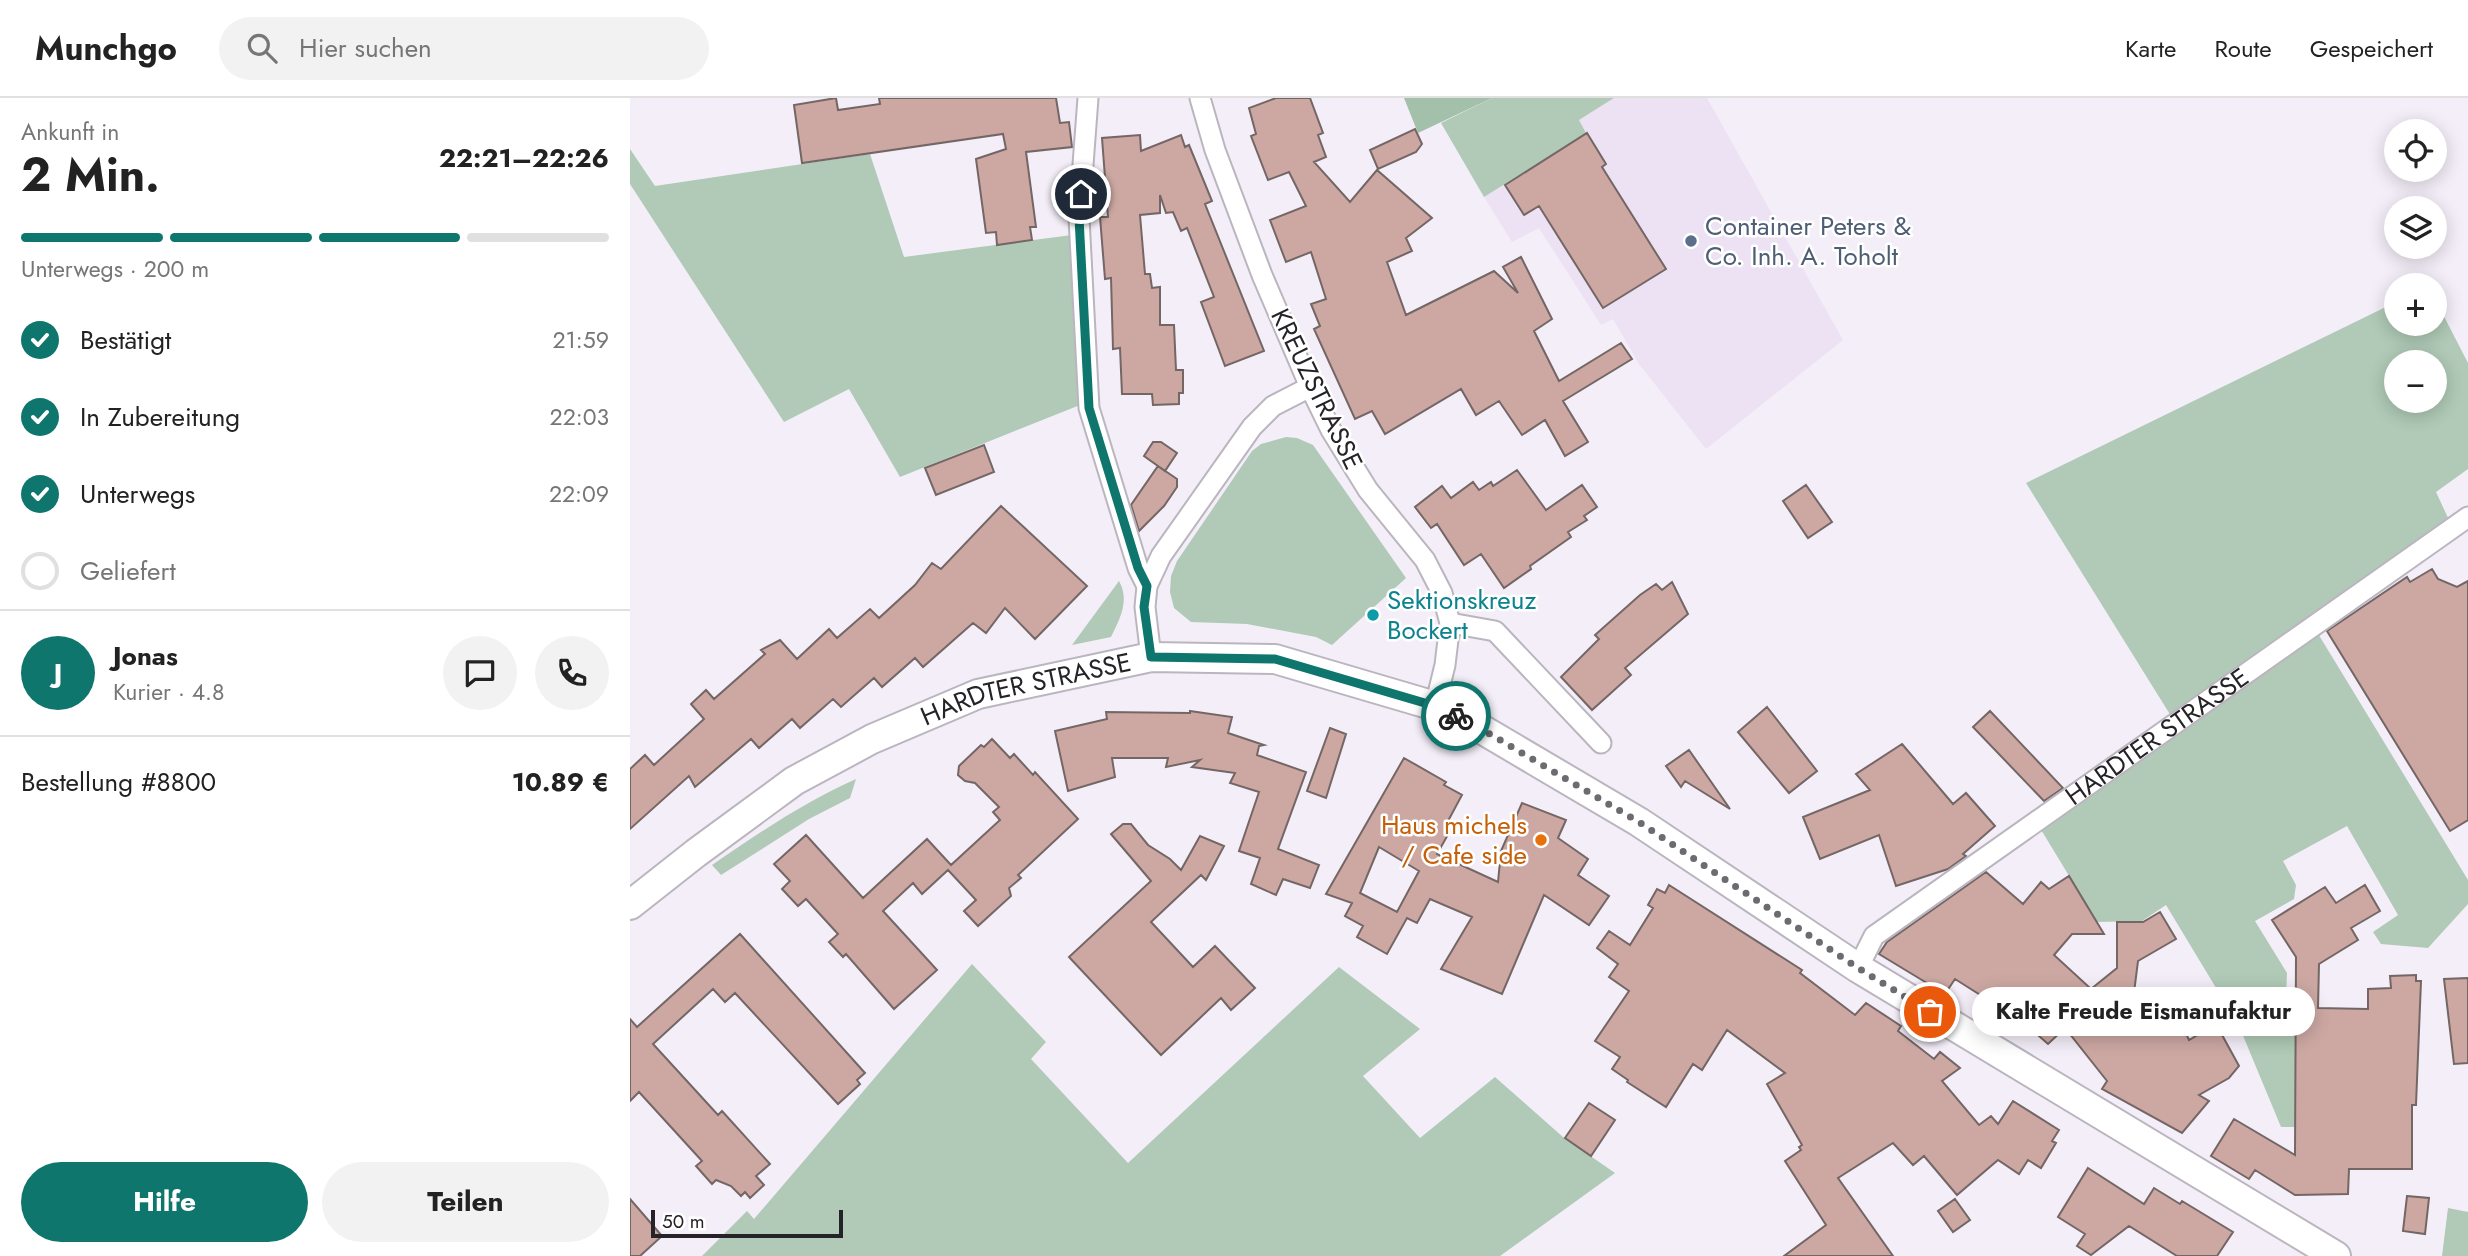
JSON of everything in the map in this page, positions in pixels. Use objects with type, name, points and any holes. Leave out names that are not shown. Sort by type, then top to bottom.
[{"type":"main road","name":"HARDTER STRASSE","points":[[630,905],[793,781],[872,739],[978,694],[1151,657],[1275,659],[1435,706],[1478,727],[1639,822],[1858,968],[2336,1256]]},
{"type":"street","points":[[1088,98],[1079,218],[1089,408],[1138,568],[1147,586]]},
{"type":"street","name":"KREUZSTRASSE","points":[[1200,98],[1215,150],[1257,263],[1331,430],[1368,490],[1425,559],[1442,593],[1450,623],[1445,665],[1435,706]]},
{"type":"street","points":[[1151,657],[1144,607],[1147,586],[1161,556],[1252,427],[1273,406],[1310,387]]},
{"type":"street","name":"HARDTER STRASSE","points":[[1858,968],[1874,936],[2468,517]]},
{"type":"street","points":[[1450,623],[1495,631],[1601,743]]},
{"type":"shaded area","points":[[1614,98],[1707,98],[1843,340],[1706,449],[1639,364],[1613,319],[1601,325],[1539,228],[1512,242],[1484,197],[1586,133],[1579,120]]},
{"type":"green space","points":[[1404,98],[1492,98],[1418,133]]},
{"type":"green space","points":[[1492,98],[1614,98],[1579,120],[1586,133],[1484,197],[1441,123]]},
{"type":"green space","points":[[630,149],[655,186],[870,154],[904,257],[1072,235],[1080,405],[900,477],[849,389],[784,422],[630,184]]},
{"type":"green space","points":[[2384,308],[2384,336],[2447,336],[2447,322],[2468,363],[2468,469],[2436,492],[2449,520],[2171,716],[2026,483]]},
{"type":"green space","points":[[1286,437],[1297,438],[1313,445],[1406,578],[1332,645],[1316,637],[1247,624],[1191,622],[1174,608],[1170,592],[1171,576],[1177,561],[1252,451],[1261,444]]},
{"type":"green space","points":[[1119,581],[1124,602],[1111,637],[1072,645]]},
{"type":"green space","points":[[2317,632],[2468,880],[2468,904],[2428,948],[2381,944],[2373,932],[2398,915],[2347,826],[2283,861],[2296,885],[2294,899],[2255,921],[2287,973],[2285,1022],[2295,1023],[2295,1127],[2281,1127],[2239,1026],[2166,905],[2142,921],[2097,922],[2040,828]]},
{"type":"green space","points":[[856,779],[850,798],[809,819],[721,875],[712,865],[800,808]]},
{"type":"green space","points":[[972,964],[1046,1042],[1031,1059],[1128,1163],[1339,967],[1420,1029],[1363,1076],[1420,1138],[1495,1077],[1563,1137],[1615,1173],[1500,1256],[702,1256],[747,1211],[754,1219]]},
{"type":"green space","points":[[2448,1208],[2468,1212],[2468,1256],[2442,1256]]},
{"type":"building","points":[[836,98],[838,110],[880,104],[879,98],[1056,98],[1060,123],[1069,122],[1072,147],[1026,152],[1036,227],[1030,227],[1032,240],[997,245],[996,232],[986,233],[976,159],[1006,149],[1003,134],[802,163],[794,105]]},
{"type":"building","points":[[1276,98],[1310,98],[1323,133],[1318,135],[1326,157],[1314,162],[1350,202],[1377,170],[1432,218],[1406,238],[1412,251],[1387,262],[1406,315],[1494,271],[1518,293],[1503,267],[1521,257],[1552,319],[1534,331],[1559,381],[1621,343],[1632,359],[1563,401],[1588,442],[1565,456],[1545,420],[1522,435],[1499,401],[1476,415],[1461,389],[1385,434],[1372,411],[1355,419],[1314,329],[1320,326],[1311,304],[1326,299],[1311,252],[1286,262],[1270,220],[1306,206],[1289,172],[1268,180],[1251,136],[1256,134],[1249,108]]},
{"type":"building","points":[[1415,129],[1422,144],[1416,152],[1378,169],[1370,150]]},
{"type":"building","points":[[1587,133],[1606,164],[1602,167],[1666,269],[1603,308],[1539,206],[1524,215],[1505,185]]},
{"type":"building","points":[[1140,135],[1141,151],[1181,135],[1185,147],[1189,145],[1212,201],[1205,204],[1264,351],[1225,366],[1201,302],[1214,297],[1187,228],[1181,231],[1173,212],[1166,213],[1160,195],[1160,213],[1140,215],[1145,274],[1150,274],[1152,288],[1160,287],[1160,325],[1174,325],[1176,370],[1183,370],[1183,393],[1179,393],[1179,404],[1153,405],[1152,394],[1122,394],[1120,348],[1113,349],[1111,278],[1105,279],[1100,217],[1108,217],[1102,138]]},
{"type":"building","points":[[1153,442],[1161,442],[1177,453],[1165,471],[1144,456]]},
{"type":"building","points":[[984,445],[994,472],[936,495],[925,468]]},
{"type":"building","points":[[1158,466],[1177,479],[1177,487],[1164,506],[1139,531],[1131,505]]},
{"type":"building","points":[[1517,470],[1546,510],[1582,485],[1597,507],[1584,516],[1587,520],[1568,532],[1571,537],[1504,588],[1481,554],[1464,565],[1437,524],[1431,528],[1415,507],[1442,486],[1451,498],[1473,482],[1479,490],[1491,482],[1493,486]]},
{"type":"building","points":[[1806,485],[1832,522],[1808,538],[1783,501]]},
{"type":"building","points":[[1001,506],[1087,586],[1035,639],[1005,608],[986,633],[973,623],[923,667],[915,658],[882,687],[874,678],[841,707],[833,699],[800,728],[792,719],[759,748],[751,739],[695,787],[689,776],[630,829],[630,769],[645,755],[654,765],[704,719],[691,704],[706,690],[714,699],[765,654],[761,650],[780,640],[797,659],[829,629],[837,638],[870,609],[879,618],[915,585],[932,563],[941,569]]},
{"type":"building","points":[[2432,569],[2438,579],[2457,587],[2468,581],[2468,820],[2450,831],[2327,631],[2407,577],[2410,582]]},
{"type":"building","points":[[1672,582],[1688,614],[1625,668],[1631,675],[1592,710],[1561,677],[1599,639],[1595,635],[1640,595],[1656,584],[1662,590]]},
{"type":"building","points":[[1767,707],[1817,771],[1789,793],[1738,732]]},
{"type":"building","points":[[1190,711],[1232,717],[1228,733],[1264,745],[1259,746],[1257,755],[1306,772],[1278,849],[1319,865],[1310,888],[1283,879],[1276,895],[1251,884],[1260,858],[1239,851],[1259,792],[1230,783],[1235,773],[1192,767],[1200,760],[1166,767],[1168,758],[1112,758],[1115,777],[1068,791],[1055,731],[1107,719],[1106,712]]},
{"type":"building","points":[[1990,711],[2063,788],[2044,801],[1973,727]]},
{"type":"building","points":[[1330,728],[1346,734],[1326,798],[1307,791]]},
{"type":"building","points":[[992,739],[1010,758],[1014,754],[1033,775],[1035,772],[1078,819],[1018,875],[1021,878],[1009,888],[1011,896],[978,926],[964,911],[976,900],[948,870],[922,894],[913,883],[883,911],[937,970],[894,1009],[846,954],[843,957],[829,942],[838,934],[806,899],[798,906],[782,889],[790,881],[774,864],[806,835],[863,898],[927,839],[951,865],[1000,820],[993,812],[999,807],[975,783],[965,781],[958,775],[959,766],[981,745],[984,747]]},
{"type":"building","points":[[1902,744],[1953,804],[1966,793],[1995,826],[1963,854],[1966,856],[1948,869],[1896,886],[1879,835],[1820,859],[1803,817],[1870,790],[1856,774]]},
{"type":"building","points":[[1689,750],[1730,809],[1685,781],[1681,787],[1666,766]]},
{"type":"building","points":[[1404,758],[1446,782],[1444,785],[1462,795],[1448,821],[1454,824],[1437,854],[1498,882],[1501,851],[1522,803],[1566,820],[1558,838],[1588,859],[1578,875],[1609,896],[1589,925],[1544,895],[1502,994],[1441,969],[1472,917],[1430,899],[1417,923],[1407,918],[1387,954],[1357,937],[1363,926],[1345,916],[1352,903],[1326,894]],"holes":[[[1379,847],[1419,871],[1397,912],[1360,893]]]},
{"type":"building","points":[[1123,824],[1131,824],[1148,845],[1170,859],[1181,870],[1200,836],[1224,846],[1206,880],[1201,875],[1151,922],[1193,967],[1215,946],[1255,988],[1231,1010],[1221,998],[1161,1055],[1069,957],[1151,881],[1111,834]]},
{"type":"building","points":[[1986,872],[2023,904],[2041,882],[2049,889],[2069,876],[2104,934],[2072,934],[2054,955],[2091,989],[2117,968],[2117,922],[2143,922],[2160,912],[2176,939],[2138,961],[2132,1008],[2167,992],[2189,1040],[2216,1024],[2239,1066],[2229,1078],[2199,1095],[2209,1101],[2182,1133],[2102,1089],[2107,1081],[2065,1028],[2048,1044],[2023,1022],[1955,979],[1945,994],[1879,954],[1887,942]]},
{"type":"building","points":[[1669,885],[1802,970],[1800,973],[1855,1015],[1866,1003],[1901,1026],[1898,1031],[1934,1059],[1940,1052],[1960,1068],[1942,1081],[1979,1125],[1991,1116],[1998,1124],[2013,1101],[2059,1130],[2052,1141],[2056,1143],[2041,1168],[2028,1160],[2019,1174],[1998,1160],[1957,1195],[1924,1156],[1913,1165],[1893,1143],[1838,1178],[1893,1256],[1784,1256],[1826,1225],[1785,1161],[1801,1150],[1799,1147],[1802,1145],[1767,1084],[1785,1073],[1727,1030],[1702,1070],[1693,1064],[1666,1107],[1612,1069],[1620,1057],[1595,1041],[1629,991],[1609,977],[1618,964],[1597,948],[1609,931],[1630,945],[1653,908],[1648,905],[1657,889],[1665,893]]},
{"type":"building","points":[[2365,885],[2380,911],[2351,928],[2358,940],[2319,964],[2318,1008],[2368,1009],[2368,989],[2391,988],[2390,976],[2416,975],[2416,981],[2421,981],[2416,1105],[2412,1105],[2412,1169],[2349,1169],[2348,1194],[2295,1195],[2255,1170],[2249,1179],[2211,1156],[2234,1119],[2295,1155],[2296,957],[2272,920],[2325,887],[2336,903]]},
{"type":"building","points":[[740,934],[865,1073],[857,1080],[860,1084],[838,1104],[735,993],[725,1002],[713,989],[653,1044],[718,1115],[722,1111],[770,1164],[756,1176],[764,1185],[750,1198],[745,1192],[741,1196],[731,1186],[716,1180],[712,1184],[696,1166],[702,1161],[639,1092],[630,1101],[630,1019],[637,1027]]},
{"type":"building","points":[[2468,978],[2468,1063],[2454,1064],[2444,979]]},
{"type":"building","points":[[1589,1103],[1615,1120],[1591,1156],[1565,1138]]},
{"type":"building","points":[[2088,1168],[2144,1204],[2154,1188],[2180,1204],[2182,1201],[2233,1232],[2217,1256],[2177,1256],[2129,1226],[2091,1255],[2077,1246],[2085,1234],[2058,1217]]},
{"type":"building","points":[[2407,1196],[2429,1198],[2425,1234],[2403,1231]]},
{"type":"building","points":[[630,1199],[662,1236],[640,1256],[630,1256]]},
{"type":"building","points":[[1955,1199],[1970,1220],[1953,1232],[1938,1211]]},
{"type":"way so far","points":[[1456,716],[1639,822],[1858,968],[1930,1012]]},
{"type":"place","name":"Container Peters & Co. Inh. A. Toholt","points":[[1691,241]]},
{"type":"place","name":"Sektionskreuz Bockert","points":[[1373,615]]},
{"type":"place","name":"Haus michels / Cafe side","points":[[1541,840]]},
{"type":"place","name":"Kalte Freude Eismanufaktur","points":[[1930,1012]]},
{"type":"route","points":[[1081,194],[1079,218],[1089,408],[1138,568],[1147,586],[1144,607],[1151,657],[1275,659],[1435,706],[1456,716]]}]
